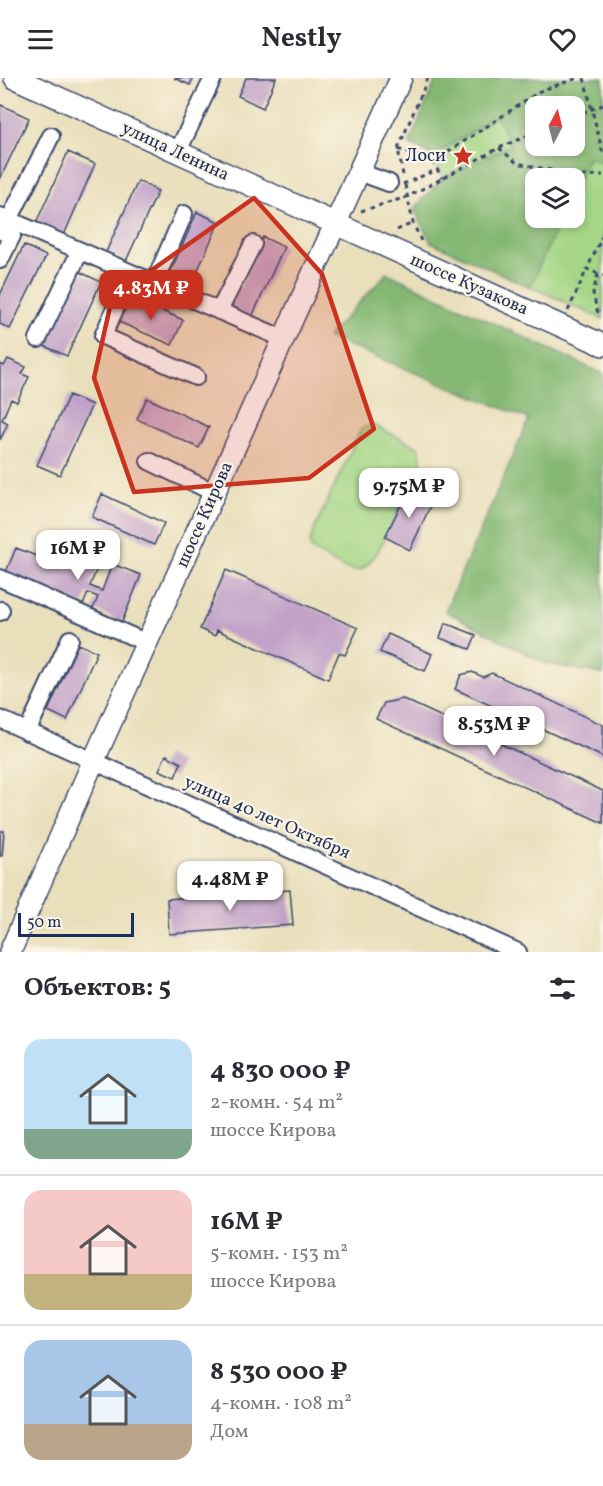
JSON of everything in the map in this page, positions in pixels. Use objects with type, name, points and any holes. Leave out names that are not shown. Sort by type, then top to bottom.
[{"type":"main road","name":"улица Ленина","points":[[15,78],[40,83],[177,153],[336,225]]},
{"type":"main road","name":"шоссе Кирова","points":[[10,952],[93,762],[401,78]]},
{"type":"main road","name":"шоссе Кузакова","points":[[336,225],[602,343]]},
{"type":"street","points":[[177,153],[213,78]]},
{"type":"street","points":[[0,260],[12,236],[3,231],[5,218],[51,136]]},
{"type":"street","points":[[359,172],[389,183]]},
{"type":"street","points":[[154,283],[184,214]]},
{"type":"street","points":[[5,218],[284,339]]},
{"type":"street","points":[[219,311],[253,244]]},
{"type":"street","points":[[38,339],[80,251]]},
{"type":"street","points":[[131,273],[103,336],[196,377]]},
{"type":"street","points":[[149,462],[215,493]]},
{"type":"street","points":[[0,578],[147,643]]},
{"type":"street","points":[[27,732],[70,639]]},
{"type":"street","name":"улица 40 лет Октября","points":[[0,720],[518,952]]},
{"type":"path","points":[[422,243],[412,223],[398,149],[428,78]]},
{"type":"path","points":[[433,162],[540,91],[578,78]]},
{"type":"path","points":[[584,78],[603,154]]},
{"type":"path","points":[[585,111],[603,105]]},
{"type":"path","points":[[361,211],[407,197],[499,148],[525,137]]},
{"type":"path","points":[[499,148],[517,163],[580,176],[603,175]]},
{"type":"path","points":[[398,149],[433,162],[441,178]]},
{"type":"path","points":[[409,181],[437,170]]},
{"type":"path","points":[[398,230],[412,223]]},
{"type":"path","points":[[568,311],[603,235]]},
{"type":"path","points":[[587,269],[603,276]]},
{"type":"path","points":[[598,274],[593,293],[597,311],[603,314]]},
{"type":"highlighted area","points":[[254,198],[322,274],[374,429],[309,478],[134,492],[94,378],[112,298]]},
{"type":"green space","points":[[437,78],[603,78],[603,319],[431,242],[414,209],[443,178],[434,157],[409,144]]},
{"type":"green space","points":[[437,78],[603,78],[603,163],[588,157],[583,168],[525,168],[525,228],[557,228],[530,287],[431,242],[414,209],[443,178],[511,145],[496,116],[434,156],[409,144]]},
{"type":"green space","points":[[387,273],[603,374],[603,674],[547,664],[445,611],[529,419],[327,337]]},
{"type":"green space","points":[[373,425],[418,447],[421,463],[380,548],[365,567],[353,570],[312,550],[310,543],[361,429]]},
{"type":"building","points":[[174,78],[193,78],[190,85]]},
{"type":"building","points":[[246,78],[276,78],[263,108],[238,96]]},
{"type":"building","points":[[1,105],[29,118],[0,179],[0,107]]},
{"type":"building","points":[[68,152],[95,164],[64,235],[36,223]]},
{"type":"building","points":[[138,181],[158,191],[126,261],[106,252]]},
{"type":"building","points":[[197,212],[219,222],[190,288],[168,278]]},
{"type":"building","points":[[263,237],[284,247],[251,319],[230,309]]},
{"type":"building","points":[[24,245],[46,256],[10,329],[0,324],[0,295]]},
{"type":"building","points":[[78,271],[101,282],[67,356],[44,346]]},
{"type":"building","points":[[130,297],[183,320],[172,345],[119,322]]},
{"type":"building","points":[[8,359],[26,367],[22,374],[29,377],[17,402],[11,399],[2,420],[8,423],[0,440],[0,364],[4,366]]},
{"type":"building","points":[[69,395],[92,405],[60,475],[37,465]]},
{"type":"building","points":[[147,398],[209,427],[199,448],[137,419]]},
{"type":"building","points":[[409,488],[433,500],[410,550],[385,537]]},
{"type":"building","points":[[102,494],[164,523],[154,545],[92,517]]},
{"type":"building","points":[[16,548],[69,569],[76,553],[99,563],[90,586],[102,591],[112,564],[141,575],[122,622],[93,609],[98,597],[88,593],[83,605],[6,572]]},
{"type":"building","points":[[226,570],[358,628],[345,655],[339,653],[328,679],[217,630],[215,636],[200,629]]},
{"type":"building","points":[[445,623],[476,635],[470,649],[440,638]]},
{"type":"building","points":[[388,634],[432,654],[425,671],[380,652]]},
{"type":"building","points":[[78,644],[97,652],[67,720],[48,711]]},
{"type":"building","points":[[472,672],[483,677],[492,673],[603,725],[603,757],[455,689],[461,675]]},
{"type":"building","points":[[403,699],[603,791],[603,823],[376,719],[384,703]]},
{"type":"building","points":[[166,755],[181,763],[175,777],[159,770]]},
{"type":"building","points":[[0,831],[4,831],[2,856],[0,856]]},
{"type":"building","points":[[290,890],[293,925],[169,934],[167,899]]},
{"type":"place","name":"Лоси","points":[[463,156]]}]
